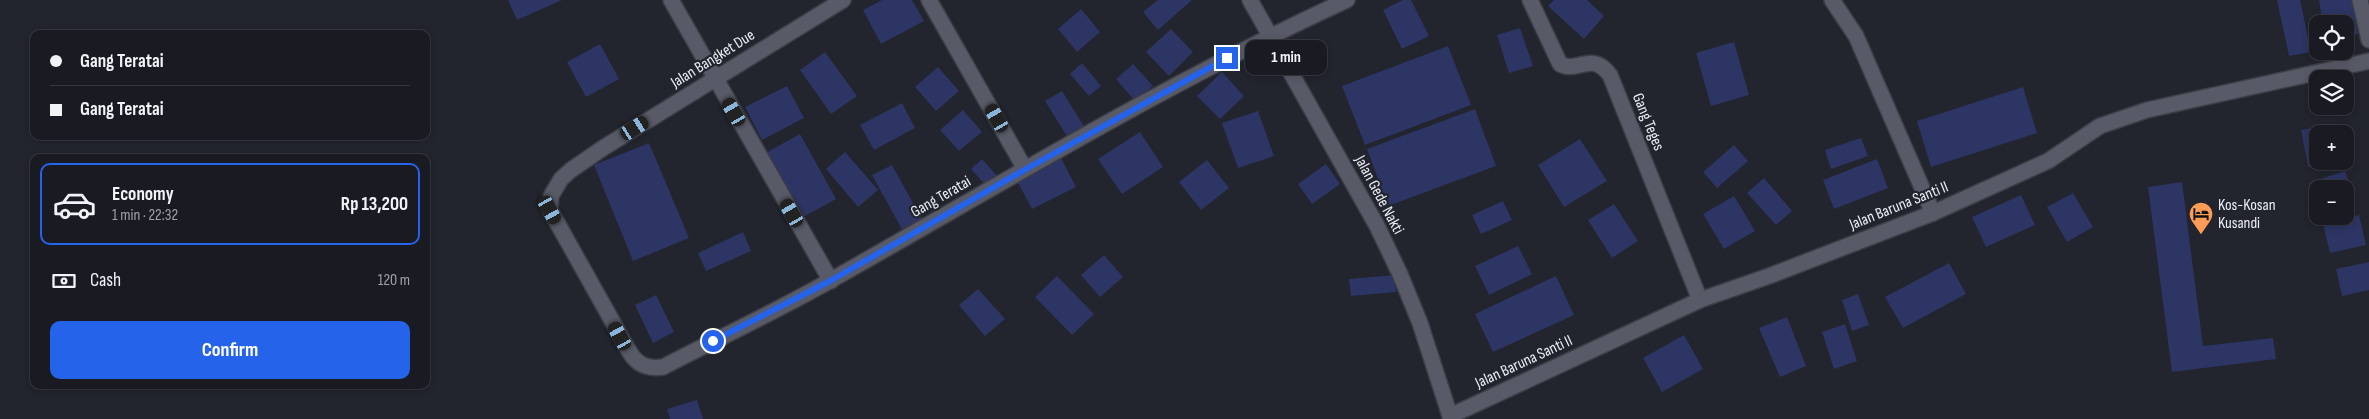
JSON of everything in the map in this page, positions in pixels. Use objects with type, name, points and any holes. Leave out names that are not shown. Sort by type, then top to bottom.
[{"type":"street","points":[[671,0],[830,281]]},
{"type":"street","name":"Jalan Bangket Due","points":[[629,352],[550,210],[551,196],[561,179],[603,148],[842,0]]},
{"type":"street","points":[[929,0],[1026,169]]},
{"type":"street","name":"Jalan Gede Nakti","points":[[1250,0],[1377,226],[1400,274],[1420,323],[1450,418]]},
{"type":"street","name":"Gang Teratai","points":[[629,352],[634,359],[645,367],[663,367],[830,281],[1026,169],[1271,35],[1347,0]]},
{"type":"street","name":"Gang Teges","points":[[1530,0],[1560,64],[1568,67],[1583,63],[1596,63],[1610,75],[1700,300]]},
{"type":"street","points":[[1832,0],[1856,36],[1933,213]]},
{"type":"street","points":[[2360,0],[2369,40]]},
{"type":"street","name":"Jalan Baruna Santi II","points":[[1450,418],[1700,300],[1770,276],[1933,213],[2048,161],[2100,126],[2146,110],[2369,61]]},
{"type":"building","points":[[508,0],[562,0],[517,20]]},
{"type":"building","points":[[882,0],[912,0],[924,21],[881,44],[863,10]]},
{"type":"building","points":[[1158,0],[1192,0],[1158,30],[1143,12]]},
{"type":"building","points":[[1403,0],[1411,0],[1429,36],[1402,49],[1383,10]]},
{"type":"building","points":[[1554,0],[1587,0],[1604,16],[1584,39],[1548,6]]},
{"type":"building","points":[[2277,0],[2300,0],[2309,43],[2309,52],[2289,56]]},
{"type":"building","points":[[2319,0],[2352,0],[2358,34],[2354,35],[2354,15],[2322,15]]},
{"type":"building","points":[[1081,9],[1100,32],[1077,52],[1058,29]]},
{"type":"building","points":[[1520,28],[1533,66],[1509,73],[1497,35]]},
{"type":"building","points":[[1171,29],[1193,52],[1169,76],[1146,52]]},
{"type":"building","points":[[1734,42],[1749,95],[1711,106],[1696,53]]},
{"type":"building","points":[[600,44],[619,79],[586,97],[567,62]]},
{"type":"building","points":[[1448,46],[1471,105],[1365,145],[1342,86]]},
{"type":"building","points":[[825,52],[857,96],[831,114],[800,70]]},
{"type":"building","points":[[1082,63],[1101,86],[1089,96],[1070,74]]},
{"type":"building","points":[[1133,64],[1153,86],[1135,101],[1116,79]]},
{"type":"building","points":[[938,67],[959,91],[936,111],[915,87]]},
{"type":"building","points":[[1222,72],[1244,96],[1220,119],[1197,96]]},
{"type":"building","points":[[787,86],[804,118],[762,140],[745,107]]},
{"type":"building","points":[[2023,87],[2037,133],[1931,167],[1917,121]]},
{"type":"building","points":[[1062,91],[1085,128],[1068,138],[1045,101]]},
{"type":"building","points":[[902,103],[915,128],[874,150],[860,125]]},
{"type":"building","points":[[1475,109],[1496,166],[1388,206],[1367,149]]},
{"type":"building","points":[[963,110],[982,132],[959,151],[940,130]]},
{"type":"building","points":[[1258,111],[1274,156],[1238,168],[1222,123]]},
{"type":"building","points":[[2309,129],[2309,167],[2308,167],[2301,130]]},
{"type":"building","points":[[1140,132],[1163,167],[1122,194],[1098,159]]},
{"type":"building","points":[[800,134],[836,199],[798,220],[762,155]]},
{"type":"building","points":[[1861,138],[1868,156],[1831,169],[1825,150]]},
{"type":"building","points":[[1580,139],[1607,181],[1564,207],[1538,165]]},
{"type":"building","points":[[649,143],[689,238],[633,261],[594,165]]},
{"type":"building","points":[[1734,145],[1748,161],[1717,188],[1703,172]]},
{"type":"building","points":[[845,152],[878,190],[858,207],[826,169]]},
{"type":"building","points":[[1060,156],[1076,187],[1032,209],[1016,179]]},
{"type":"building","points":[[982,159],[999,178],[988,188],[971,169]]},
{"type":"building","points":[[1877,159],[1888,188],[1834,209],[1823,180]]},
{"type":"building","points":[[1207,160],[1229,188],[1201,210],[1179,182]]},
{"type":"building","points":[[1326,164],[1340,184],[1312,204],[1298,184]]},
{"type":"building","points":[[892,165],[924,223],[904,233],[872,175]]},
{"type":"building","points":[[2345,171],[2348,180],[2318,180]]},
{"type":"building","points":[[1764,178],[1792,211],[1776,225],[1747,193]]},
{"type":"building","points":[[2182,182],[2203,346],[2273,338],[2276,359],[2172,372],[2148,187]]},
{"type":"building","points":[[2073,193],[2093,227],[2067,242],[2047,207]]},
{"type":"building","points":[[2021,195],[2035,225],[1986,247],[1972,217]]},
{"type":"building","points":[[1734,196],[1755,231],[1724,249],[1703,214]]},
{"type":"building","points":[[1503,201],[1512,220],[1481,234],[1472,215]]},
{"type":"building","points":[[1614,204],[1638,241],[1612,258],[1588,220]]},
{"type":"building","points":[[2359,215],[2366,245],[2330,253],[2323,225],[2354,225],[2354,216]]},
{"type":"building","points":[[743,232],[751,251],[706,271],[698,253]]},
{"type":"building","points":[[1518,246],[1532,274],[1489,295],[1475,266]]},
{"type":"building","points":[[1104,255],[1123,277],[1100,297],[1081,275]]},
{"type":"building","points":[[2369,262],[2369,290],[2342,296],[2336,269]]},
{"type":"building","points":[[1949,263],[1966,294],[1903,328],[1885,297]]},
{"type":"building","points":[[1395,275],[1396,292],[1351,296],[1349,279]]},
{"type":"building","points":[[1057,276],[1094,314],[1072,335],[1035,297]]},
{"type":"building","points":[[1556,276],[1574,315],[1493,352],[1475,314]]},
{"type":"building","points":[[978,289],[1005,319],[985,336],[959,305]]},
{"type":"building","points":[[1858,294],[1869,325],[1852,331],[1842,300]]},
{"type":"building","points":[[656,295],[674,332],[653,343],[635,305]]},
{"type":"building","points":[[1787,317],[1806,366],[1780,377],[1759,328]]},
{"type":"building","points":[[1845,324],[1857,361],[1834,369],[1822,332]]},
{"type":"building","points":[[1684,335],[1703,369],[1662,392],[1643,358]]},
{"type":"building","points":[[697,400],[703,419],[670,419],[667,409]]},
{"type":"place","name":"Kos-Kosan Kusandi","points":[[2201,235]]},
{"type":"route","points":[[713,341],[830,281],[1026,169],[1227,58]]}]
